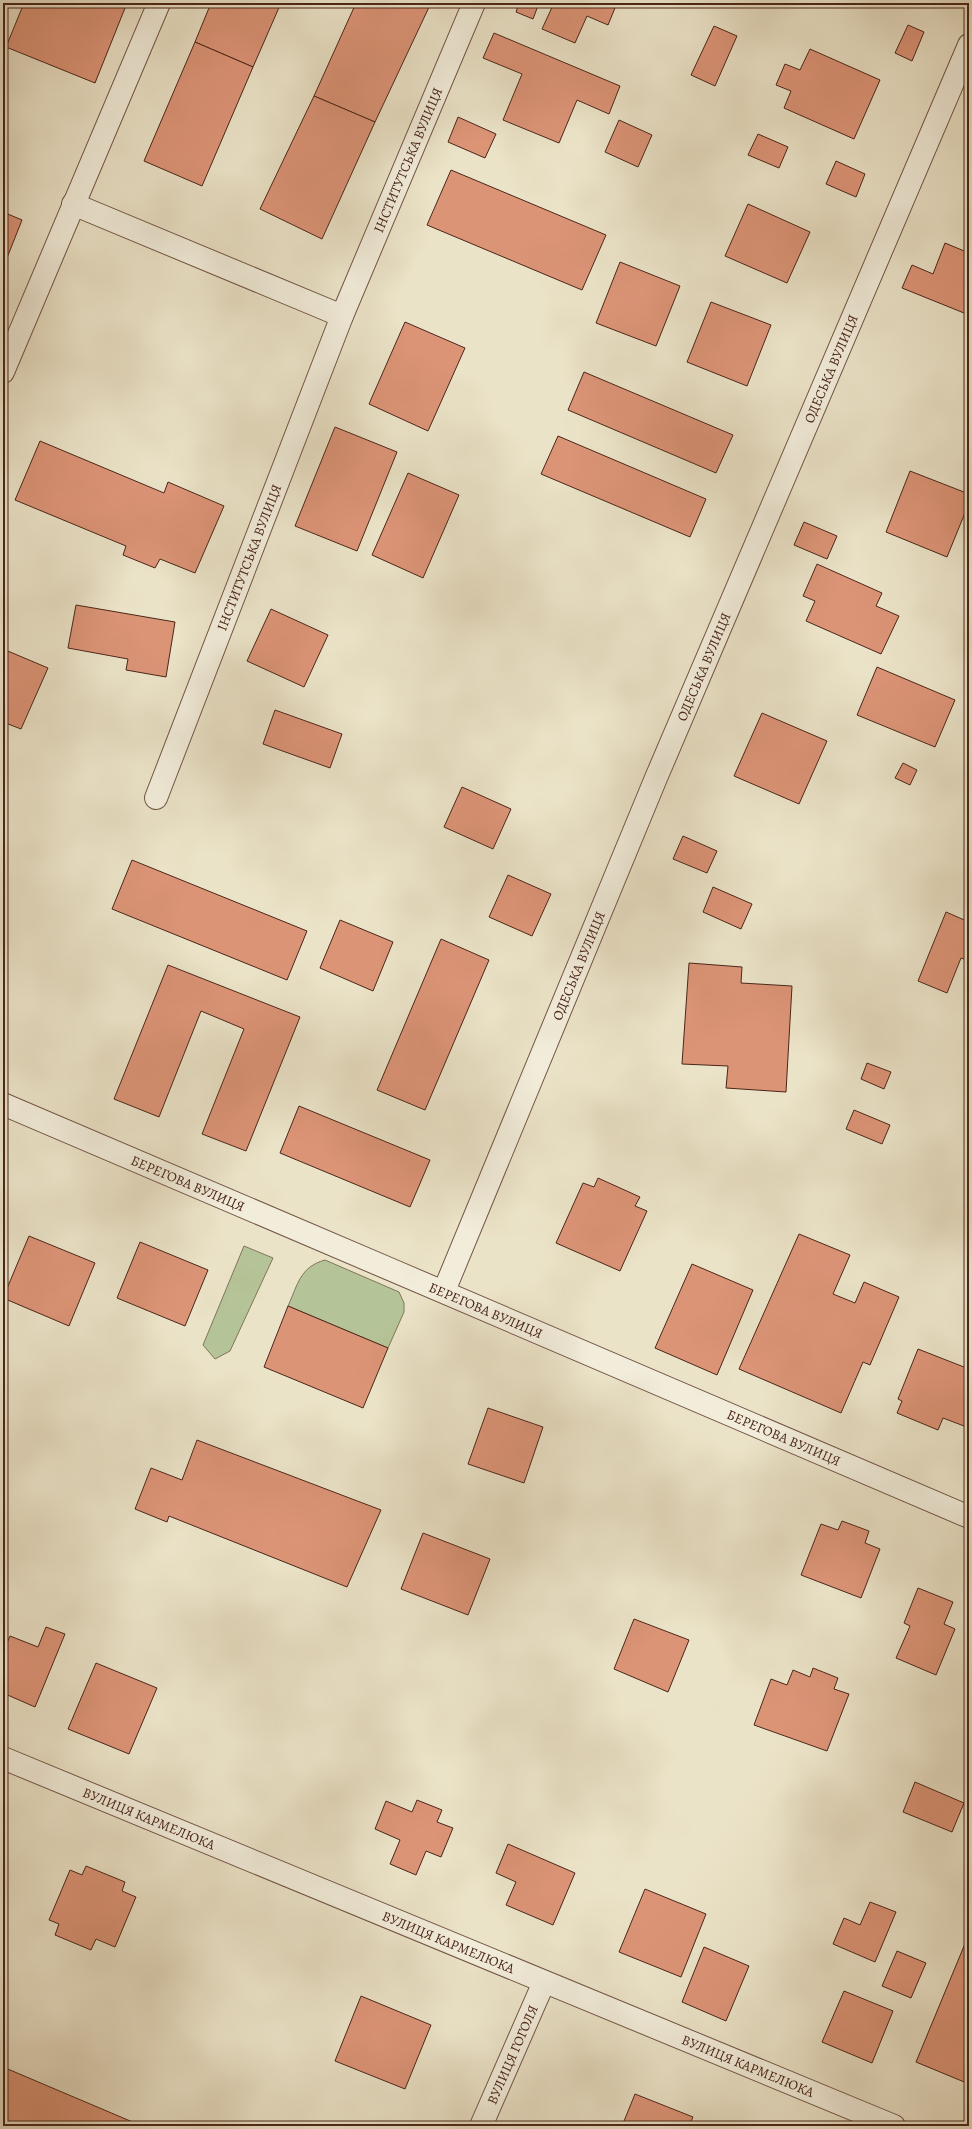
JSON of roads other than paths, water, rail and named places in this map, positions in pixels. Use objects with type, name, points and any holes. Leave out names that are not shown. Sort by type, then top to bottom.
[{"type":"street","points":[[3,372],[159,3]]},
{"type":"street","name":"ІНСТИТУТСЬКА ВУЛИЦЯ","points":[[156,798],[342,316],[474,3]]},
{"type":"street","name":"ОДЕСЬКА ВУЛИЦЯ","points":[[444,1291],[656,778],[969,45]]},
{"type":"street","points":[[73,204],[342,316]]},
{"type":"street","name":"БЕРЕГОВА ВУЛИЦЯ","points":[[3,1104],[300,1232],[444,1291],[969,1516]]},
{"type":"street","name":"ВУЛИЦЯ КАРМЕЛЮКА","points":[[3,1758],[894,2126]]},
{"type":"street","name":"ВУЛИЦЯ ГОГОЛЯ","points":[[481,2126],[544,1982]]}]
